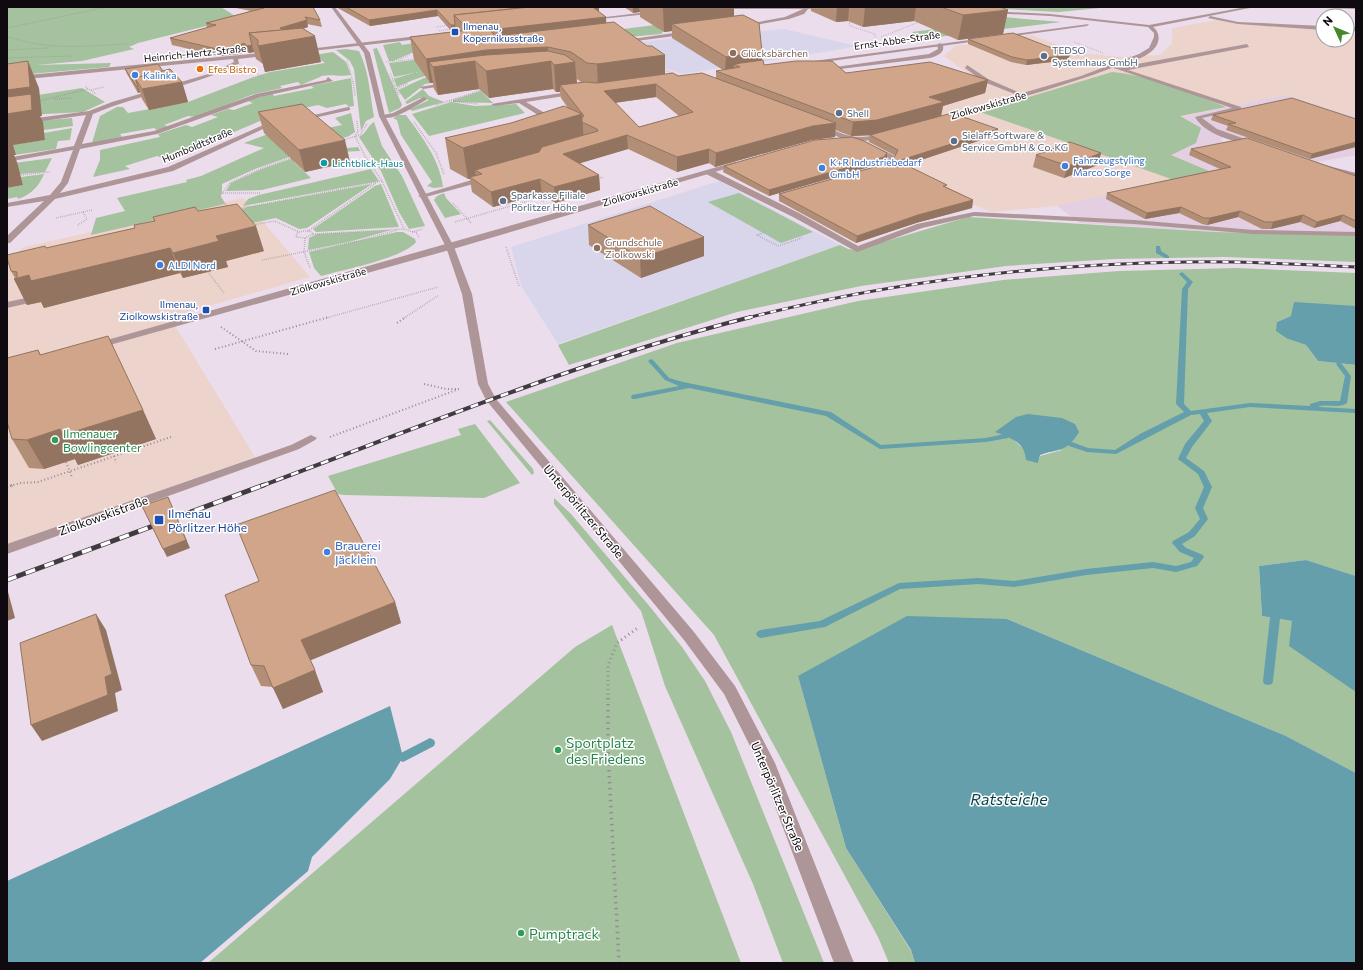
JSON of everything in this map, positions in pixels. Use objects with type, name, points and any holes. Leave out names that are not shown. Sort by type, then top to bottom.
[{"type":"street","name":"Unterpörlitzer Straße","points":[[334,7],[367,53],[372,66],[382,116],[422,196],[450,247],[467,294],[483,384],[491,400],[689,636],[730,690],[768,763],[844,963]]},
{"type":"street","points":[[738,27],[786,18],[805,11],[806,7]]},
{"type":"street","points":[[982,12],[1050,16],[1149,26],[1210,17],[1253,7]]},
{"type":"street","points":[[1324,7],[1356,8]]},
{"type":"street","points":[[711,8],[834,8]]},
{"type":"street","points":[[581,20],[660,12]]},
{"type":"street","points":[[1210,17],[1245,24],[1315,28]]},
{"type":"street","name":"Ernst-Abbe-Straße","points":[[796,64],[1104,22]]},
{"type":"street","name":"Ziolkowskistraße","points":[[932,121],[1083,77],[1141,55],[1151,49],[1157,37],[1156,32],[1149,26]]},
{"type":"street","points":[[611,42],[694,32]]},
{"type":"street","points":[[295,51],[434,36]]},
{"type":"street","points":[[820,70],[930,56],[938,53],[941,49],[940,45]]},
{"type":"street","points":[[1121,70],[1247,46]]},
{"type":"street","name":"Heinrich-Hertz-Straße","points":[[7,79],[105,71],[280,53]]},
{"type":"street","points":[[7,124],[90,113],[114,103],[214,74],[237,63],[235,58]]},
{"type":"street","points":[[1111,66],[1239,108],[1198,117],[1199,122],[1206,127],[1266,148]]},
{"type":"street","points":[[967,67],[976,75],[991,84],[1022,94]]},
{"type":"street","points":[[58,81],[90,76],[105,71]]},
{"type":"street","name":"Humboldtstraße","points":[[7,160],[77,149],[156,133],[258,95],[330,81],[328,80]]},
{"type":"street","points":[[423,87],[459,82]]},
{"type":"street","points":[[494,104],[579,92]]},
{"type":"street","points":[[382,116],[394,115],[407,111],[424,99]]},
{"type":"street","points":[[520,101],[528,108],[551,118],[554,129],[564,129]]},
{"type":"street","name":"Humboldtstraße","points":[[7,205],[52,197],[170,169],[263,127],[348,109]]},
{"type":"street","points":[[7,241],[28,222],[64,183],[90,113]]},
{"type":"street","points":[[811,123],[852,140],[866,144],[893,157],[887,166],[872,171]]},
{"type":"street","points":[[834,140],[875,138],[894,132]]},
{"type":"street","name":"Ziolkowskistraße","points":[[86,349],[450,247],[747,161]]},
{"type":"street","points":[[1311,163],[1356,174]]},
{"type":"street","points":[[709,172],[858,248],[920,226],[974,214],[1134,222],[1254,232],[1356,234]]},
{"type":"street","points":[[422,196],[492,176]]},
{"type":"street","points":[[768,202],[783,197]]},
{"type":"street","points":[[7,305],[26,301]]},
{"type":"street","name":"Ziolkowskistraße","points":[[7,549],[295,447],[311,438]]},
{"type":"path","points":[[7,28],[107,7]]},
{"type":"path","points":[[854,21],[849,22],[850,26],[875,34],[876,40]]},
{"type":"path","points":[[872,42],[920,22]]},
{"type":"path","points":[[433,27],[455,25]]},
{"type":"path","points":[[7,36],[25,43],[58,47]]},
{"type":"path","points":[[375,42],[407,111],[442,164],[448,197],[467,219]]},
{"type":"path","points":[[7,50],[127,44]]},
{"type":"path","points":[[332,47],[347,60],[350,67],[355,99]]},
{"type":"path","points":[[7,58],[78,55]]},
{"type":"path","points":[[385,62],[418,59]]},
{"type":"path","points":[[661,69],[686,77]]},
{"type":"path","points":[[84,85],[100,97]]},
{"type":"path","points":[[37,102],[88,89]]},
{"type":"path","points":[[407,111],[449,101],[487,89]]},
{"type":"path","points":[[449,101],[494,104]]},
{"type":"path","points":[[341,141],[354,136],[358,131],[357,115]]},
{"type":"path","points":[[354,136],[365,156],[382,181],[404,229]]},
{"type":"path","points":[[230,210],[220,196],[230,183],[260,169],[298,156]]},
{"type":"path","points":[[21,175],[70,170]]},
{"type":"path","points":[[592,175],[603,178]]},
{"type":"path","points":[[237,209],[382,181]]},
{"type":"path","points":[[252,225],[275,220],[299,232],[308,231],[375,184],[382,181]]},
{"type":"path","points":[[222,192],[261,192]]},
{"type":"path","points":[[508,211],[500,206],[518,201],[522,202]]},
{"type":"path","points":[[28,222],[41,221],[92,210]]},
{"type":"path","points":[[78,225],[87,219],[83,212]]},
{"type":"path","points":[[299,232],[295,234],[296,237],[305,238],[313,234],[404,229]]},
{"type":"path","points":[[262,260],[354,242],[404,229]]},
{"type":"path","points":[[763,233],[757,235],[778,246],[824,230]]},
{"type":"path","points":[[308,231],[313,234]]},
{"type":"path","points":[[305,238],[304,252],[309,267]]},
{"type":"path","points":[[506,244],[519,286]]},
{"type":"path","points":[[208,272],[223,292]]},
{"type":"path","points":[[215,349],[438,287]]},
{"type":"path","points":[[397,323],[439,295]]},
{"type":"path","points":[[218,324],[241,342],[256,351],[288,354]]},
{"type":"path","points":[[337,433],[459,389],[446,389],[424,384]]},
{"type":"path","points":[[7,487],[21,483],[38,482],[171,437]]},
{"type":"path","points":[[114,456],[116,462]]},
{"type":"path","points":[[66,462],[72,477]]},
{"type":"path","points":[[619,963],[608,751],[608,665],[617,643],[639,627]]},
{"type":"shaded area","points":[[1217,20],[1251,25],[1315,29],[1315,48],[1355,48],[1356,35],[1356,117],[1285,95],[1182,117],[1196,126],[1210,172],[1057,206],[992,212],[951,196],[893,168],[815,184],[790,173],[839,146],[869,141],[763,103],[969,74],[944,56],[955,46],[1032,35],[1079,53],[1121,57],[1160,55],[1172,43],[1172,28]]},
{"type":"shaded area","name":"Glücksbärchen","points":[[748,29],[754,32],[784,29],[857,46],[682,74],[655,65],[651,49],[643,42]]},
{"type":"shaded area","points":[[1285,95],[1356,117],[1356,155],[1306,164],[1227,137],[1221,138],[1224,149],[1356,206],[1356,235],[1215,232],[1080,223],[1057,206],[1209,172],[1171,154],[1196,126],[1181,117]]},
{"type":"shaded area","points":[[719,181],[840,245],[558,344],[521,286],[511,247]]},
{"type":"shaded area","points":[[243,198],[310,277],[170,317],[255,457],[7,544],[7,261],[24,247]]},
{"type":"green space","points":[[7,7],[221,7],[238,18],[138,43],[129,47],[134,49],[82,61],[36,65],[111,63],[109,67],[7,76]]},
{"type":"green space","points":[[967,7],[1111,7],[1058,12]]},
{"type":"green space","points":[[991,16],[1061,22],[921,39],[912,32],[984,23]]},
{"type":"green space","points":[[671,23],[661,34],[629,37],[623,29]]},
{"type":"green space","points":[[444,39],[393,61],[389,61],[383,45],[400,42],[402,45]]},
{"type":"green space","points":[[377,48],[402,105],[400,108],[389,113],[373,49]]},
{"type":"green space","points":[[346,49],[359,51],[369,83],[374,117],[366,121],[361,131],[354,69],[350,61],[336,50]]},
{"type":"green space","points":[[333,52],[346,62],[351,75],[321,76],[301,85],[298,82],[280,86],[282,88],[251,95],[196,117],[188,116],[164,125],[170,127],[157,130],[154,128],[120,134],[122,137],[92,143],[100,116],[117,107],[123,107],[128,113],[188,102],[270,72],[325,63],[314,55]]},
{"type":"green space","points":[[414,60],[459,64],[394,77],[389,63]]},
{"type":"green space","points":[[552,62],[425,84],[405,100],[398,90],[424,78]]},
{"type":"green space","points":[[455,66],[397,87],[394,79],[415,73]]},
{"type":"green space","points":[[1112,72],[1155,81],[1226,107],[1180,116],[1201,128],[1196,143],[1171,155],[1216,174],[1177,181],[980,112]]},
{"type":"green space","points":[[351,78],[354,106],[349,107],[346,104],[327,108],[318,105],[290,111],[290,115],[260,121],[168,160],[157,156],[125,166],[130,169],[93,177],[100,160],[100,150],[160,137],[158,134],[186,125],[192,127],[218,117],[211,115],[228,109],[234,110],[253,103],[248,101],[272,93],[274,96],[314,88],[311,86]]},
{"type":"green space","points":[[82,88],[105,102],[83,112],[26,115],[7,100]]},
{"type":"green space","points":[[423,89],[429,96],[444,102],[412,111],[410,109],[429,100],[420,98],[407,104],[405,102]]},
{"type":"green space","points":[[481,91],[493,103],[453,102],[453,100]]},
{"type":"green space","points":[[451,102],[475,106],[516,104],[525,113],[429,136],[412,114]]},
{"type":"green space","points":[[351,113],[355,132],[349,136],[255,169],[222,184],[222,193],[220,196],[225,204],[91,235],[96,218],[125,211],[117,198],[187,182],[186,180],[201,176],[264,148],[244,143],[276,131],[284,137],[342,125],[335,118]]},
{"type":"green space","points":[[398,115],[406,115],[424,140],[438,167],[443,187],[434,188],[427,186],[432,182],[401,135],[397,120],[393,118]]},
{"type":"green space","points":[[72,118],[73,126],[44,130],[24,122]]},
{"type":"green space","points":[[374,122],[382,146],[402,176],[425,226],[409,229],[399,212],[381,171],[359,137],[364,134]]},
{"type":"green space","points":[[72,128],[70,140],[58,141],[56,149],[7,156],[7,134],[17,144],[45,140],[44,133]]},
{"type":"green space","points":[[358,147],[360,151],[338,152],[294,162],[311,178],[262,190],[226,191],[231,183],[262,169],[313,151]]},
{"type":"green space","points":[[52,158],[45,172],[20,174],[7,164]]},
{"type":"green space","points":[[371,169],[379,181],[243,206],[248,199],[259,195]]},
{"type":"green space","points":[[44,174],[37,186],[27,195],[18,199],[17,197],[7,199],[7,188],[23,185],[21,177]]},
{"type":"green space","points":[[372,184],[307,228],[299,229],[276,218],[242,225],[233,213],[248,207]]},
{"type":"green space","points":[[381,184],[399,227],[316,232],[313,229],[375,186]]},
{"type":"green space","points":[[444,193],[446,198],[461,214],[445,218],[434,200],[437,196]]},
{"type":"green space","points":[[739,193],[813,232],[781,243],[708,202]]},
{"type":"green space","points":[[968,217],[1215,232],[1356,235],[1356,262],[1224,257],[1114,259],[1006,266],[861,286],[737,312],[569,365],[558,345],[840,245],[848,249],[856,250]]},
{"type":"green space","points":[[391,230],[349,242],[308,250],[309,238],[317,234]]},
{"type":"green space","points":[[397,232],[403,232],[415,239],[416,242],[409,248],[399,253],[357,267],[321,276],[314,268],[309,252]]},
{"type":"green space","points":[[1236,268],[1356,273],[1356,306],[1291,316],[1277,322],[1288,339],[1306,345],[1318,361],[1356,365],[1356,576],[1306,560],[1259,566],[1262,616],[1292,621],[1356,692],[1356,773],[1286,736],[1007,619],[798,676],[846,848],[911,951],[915,963],[889,963],[878,937],[714,635],[506,402],[677,343],[858,301],[1003,280],[1119,271]],"holes":[[[1013,439],[1062,450],[1040,456],[1038,463]]]},
{"type":"green space","points":[[490,420],[533,469],[534,473],[532,475],[487,421]]},
{"type":"green space","points":[[475,424],[520,483],[484,498],[344,495],[338,494],[328,476],[461,435],[458,429]]},
{"type":"green space","points":[[554,498],[571,514],[651,608],[682,647],[705,681],[731,732],[824,963],[783,963],[753,884],[665,686],[641,611],[554,504]]},
{"type":"green space","name":"Sportplatz des Friedens","points":[[612,625],[741,963],[208,963],[575,647]]},
{"type":"water","points":[[1294,302],[1356,306],[1356,365],[1318,361],[1306,345],[1288,339],[1276,331],[1277,322],[1291,316]]},
{"type":"water","points":[[1028,414],[1062,418],[1075,424],[1079,432],[1066,447],[1040,455],[1038,463],[1026,460],[1023,449],[1020,445],[1012,439],[995,432],[1016,417]]},
{"type":"water","points":[[1306,560],[1356,576],[1356,692],[1289,646],[1292,621],[1262,616],[1259,566]]},
{"type":"water","name":"Ratsteiche","points":[[907,616],[1007,619],[1286,736],[1356,773],[1356,963],[915,963],[911,950],[846,848],[798,676]]},
{"type":"water","points":[[390,706],[403,757],[390,779],[312,857],[308,871],[200,963],[7,963],[7,881]]},
{"type":"building","points":[[259,7],[313,7],[320,20],[305,17],[307,20],[280,28],[283,30],[249,33],[252,45],[247,46],[244,43],[237,47],[217,49],[170,38],[216,25],[206,23],[264,8]]},
{"type":"building","points":[[346,7],[530,7],[454,15],[455,25],[451,25],[437,10],[369,20]]},
{"type":"building","points":[[530,7],[598,7],[599,8],[594,8],[606,17],[498,29],[492,25],[486,27],[496,36],[614,22],[647,46],[652,46],[665,55],[597,64],[587,63],[571,52],[548,47],[486,50],[426,59],[410,37],[469,30],[454,15]]},
{"type":"building","points":[[941,7],[1000,7],[1008,10],[963,15]]},
{"type":"building","points":[[743,15],[759,23],[762,52],[726,57],[672,24]]},
{"type":"building","points":[[302,28],[315,36],[258,46],[258,40],[249,33]]},
{"type":"building","points":[[1013,33],[1070,55],[1027,60],[1012,57],[968,39]]},
{"type":"building","points":[[548,51],[565,55],[575,62],[554,65],[551,61],[486,71],[475,61],[433,67],[429,62],[486,55]]},
{"type":"building","points":[[763,60],[764,65],[796,61],[832,61],[846,73],[930,62],[988,80],[929,97],[944,102],[877,120],[853,122],[716,71],[740,67],[734,64]]},
{"type":"building","points":[[28,61],[30,87],[7,90],[7,64]]},
{"type":"building","points":[[158,64],[163,71],[135,78],[138,87],[125,69]]},
{"type":"building","points":[[170,69],[182,82],[142,89],[135,78]]},
{"type":"building","points":[[673,73],[678,76],[702,73],[836,123],[813,126],[716,153],[709,149],[677,157],[627,135],[563,154],[599,175],[554,187],[540,179],[491,192],[470,177],[482,174],[475,170],[539,152],[542,147],[598,131],[597,129],[582,122],[582,117],[584,116],[560,85],[585,82],[597,83]],"holes":[[[656,84],[693,112],[639,127],[604,91]]]},
{"type":"building","points":[[31,94],[32,110],[7,114],[7,97]]},
{"type":"building","points":[[1292,98],[1356,119],[1356,142],[1312,154],[1228,124],[1236,123],[1213,115]]},
{"type":"building","points":[[302,104],[345,140],[299,150],[258,112]]},
{"type":"building","points":[[564,106],[582,114],[463,148],[445,138],[511,123]]},
{"type":"building","points":[[952,113],[998,129],[898,161],[947,185],[943,186],[973,200],[918,215],[857,236],[779,194],[892,162],[898,150],[870,135]]},
{"type":"building","points":[[852,137],[864,141],[887,153],[884,157],[769,190],[724,166],[815,140]]},
{"type":"building","points":[[1247,138],[1356,176],[1356,221],[1343,215],[1317,222],[1303,215],[1273,222],[1265,222],[1240,211],[1204,218],[1181,207],[1147,213],[1107,193],[1231,167],[1191,149]]},
{"type":"building","points":[[1070,142],[1101,153],[1068,166],[1036,155]]},
{"type":"building","points":[[237,204],[256,226],[216,236],[219,241],[173,253],[170,248],[31,281],[29,275],[14,279],[17,278],[17,272],[11,271],[7,258],[7,255],[45,246],[46,248],[135,228],[134,225],[155,221],[153,217],[195,207],[198,211]]},
{"type":"building","points":[[650,206],[704,237],[640,258],[588,225]]},
{"type":"building","points":[[108,336],[143,410],[63,435],[60,429],[27,440],[12,439],[7,422],[7,358],[38,350],[40,355]]},
{"type":"building","points":[[335,490],[395,602],[301,640],[315,670],[273,688],[264,666],[251,665],[225,595],[259,581],[236,525]]},
{"type":"building","points":[[168,497],[186,540],[163,549],[142,506]]},
{"type":"building","points":[[96,614],[112,674],[105,677],[108,695],[31,725],[20,643]]},
{"type":"waterway","points":[[1158,247],[1158,252],[1167,257]]},
{"type":"waterway","points":[[1182,274],[1190,282],[1185,289],[1180,404],[1189,413]]},
{"type":"waterway","points":[[651,361],[667,379],[681,384],[828,414],[880,447],[986,440],[1005,436]]},
{"type":"waterway","points":[[1313,406],[1320,403],[1343,403],[1348,376],[1339,364]]},
{"type":"waterway","points":[[635,397],[687,386]]},
{"type":"waterway","points":[[1189,413],[1250,405],[1356,411]]},
{"type":"waterway","points":[[761,634],[822,624],[899,586],[978,581],[1014,584],[1086,572],[1153,565],[1176,569],[1194,564],[1200,557],[1183,550],[1176,543],[1192,534],[1204,519],[1199,508],[1208,487],[1201,473],[1182,459],[1188,446],[1208,421],[1203,412]]},
{"type":"waterway","points":[[1072,444],[1087,450],[1116,452],[1143,436],[1189,413]]},
{"type":"waterway","points":[[1268,681],[1275,618]]},
{"type":"waterway","points":[[403,757],[430,743]]},
{"type":"railway","points":[[750,317],[855,294],[965,277],[1020,271],[1187,262],[1250,262],[1356,267]]},
{"type":"railway","points":[[261,486],[443,417],[565,373],[689,334],[750,317]]},
{"type":"railway","points":[[7,580],[264,485]]},
{"type":"place","name":"Ilmenau, Kopernikusstraße","points":[[455,32]]},
{"type":"place","name":"Glücksbärchen","points":[[733,53]]},
{"type":"place","name":"TEDSO Systemhaus GmbH","points":[[1044,56]]},
{"type":"place","name":"Efes Bistro","points":[[200,69]]},
{"type":"place","name":"Kalinka","points":[[135,75]]},
{"type":"place","name":"Shell","points":[[839,113]]},
{"type":"place","name":"Sielaff Software & Service GmbH & Co. KG","points":[[954,141]]},
{"type":"place","name":"Lichtblick-Haus","points":[[324,163]]},
{"type":"place","name":"Fahrzeugstyling Marco Sorge","points":[[1065,166]]},
{"type":"place","name":"K+R Industriebedarf GmbH","points":[[822,168]]},
{"type":"place","name":"Sparkasse Filiale Pörlitzer Höhe","points":[[503,201]]},
{"type":"place","name":"Grundschule Ziolkowski","points":[[597,248]]},
{"type":"place","name":"ALDI Nord","points":[[160,265]]},
{"type":"place","name":"Ilmenau, Ziolkowskistraße","points":[[206,310]]},
{"type":"place","name":"Ilmenauer Bowlingcenter","points":[[55,440]]},
{"type":"place","name":"Ilmenau Pörlitzer Höhe","points":[[159,520]]},
{"type":"place","name":"Brauerei Jäcklein","points":[[327,552]]},
{"type":"place","name":"Sportplatz des Friedens","points":[[558,750]]},
{"type":"place","name":"Pumptrack","points":[[521,933]]}]
